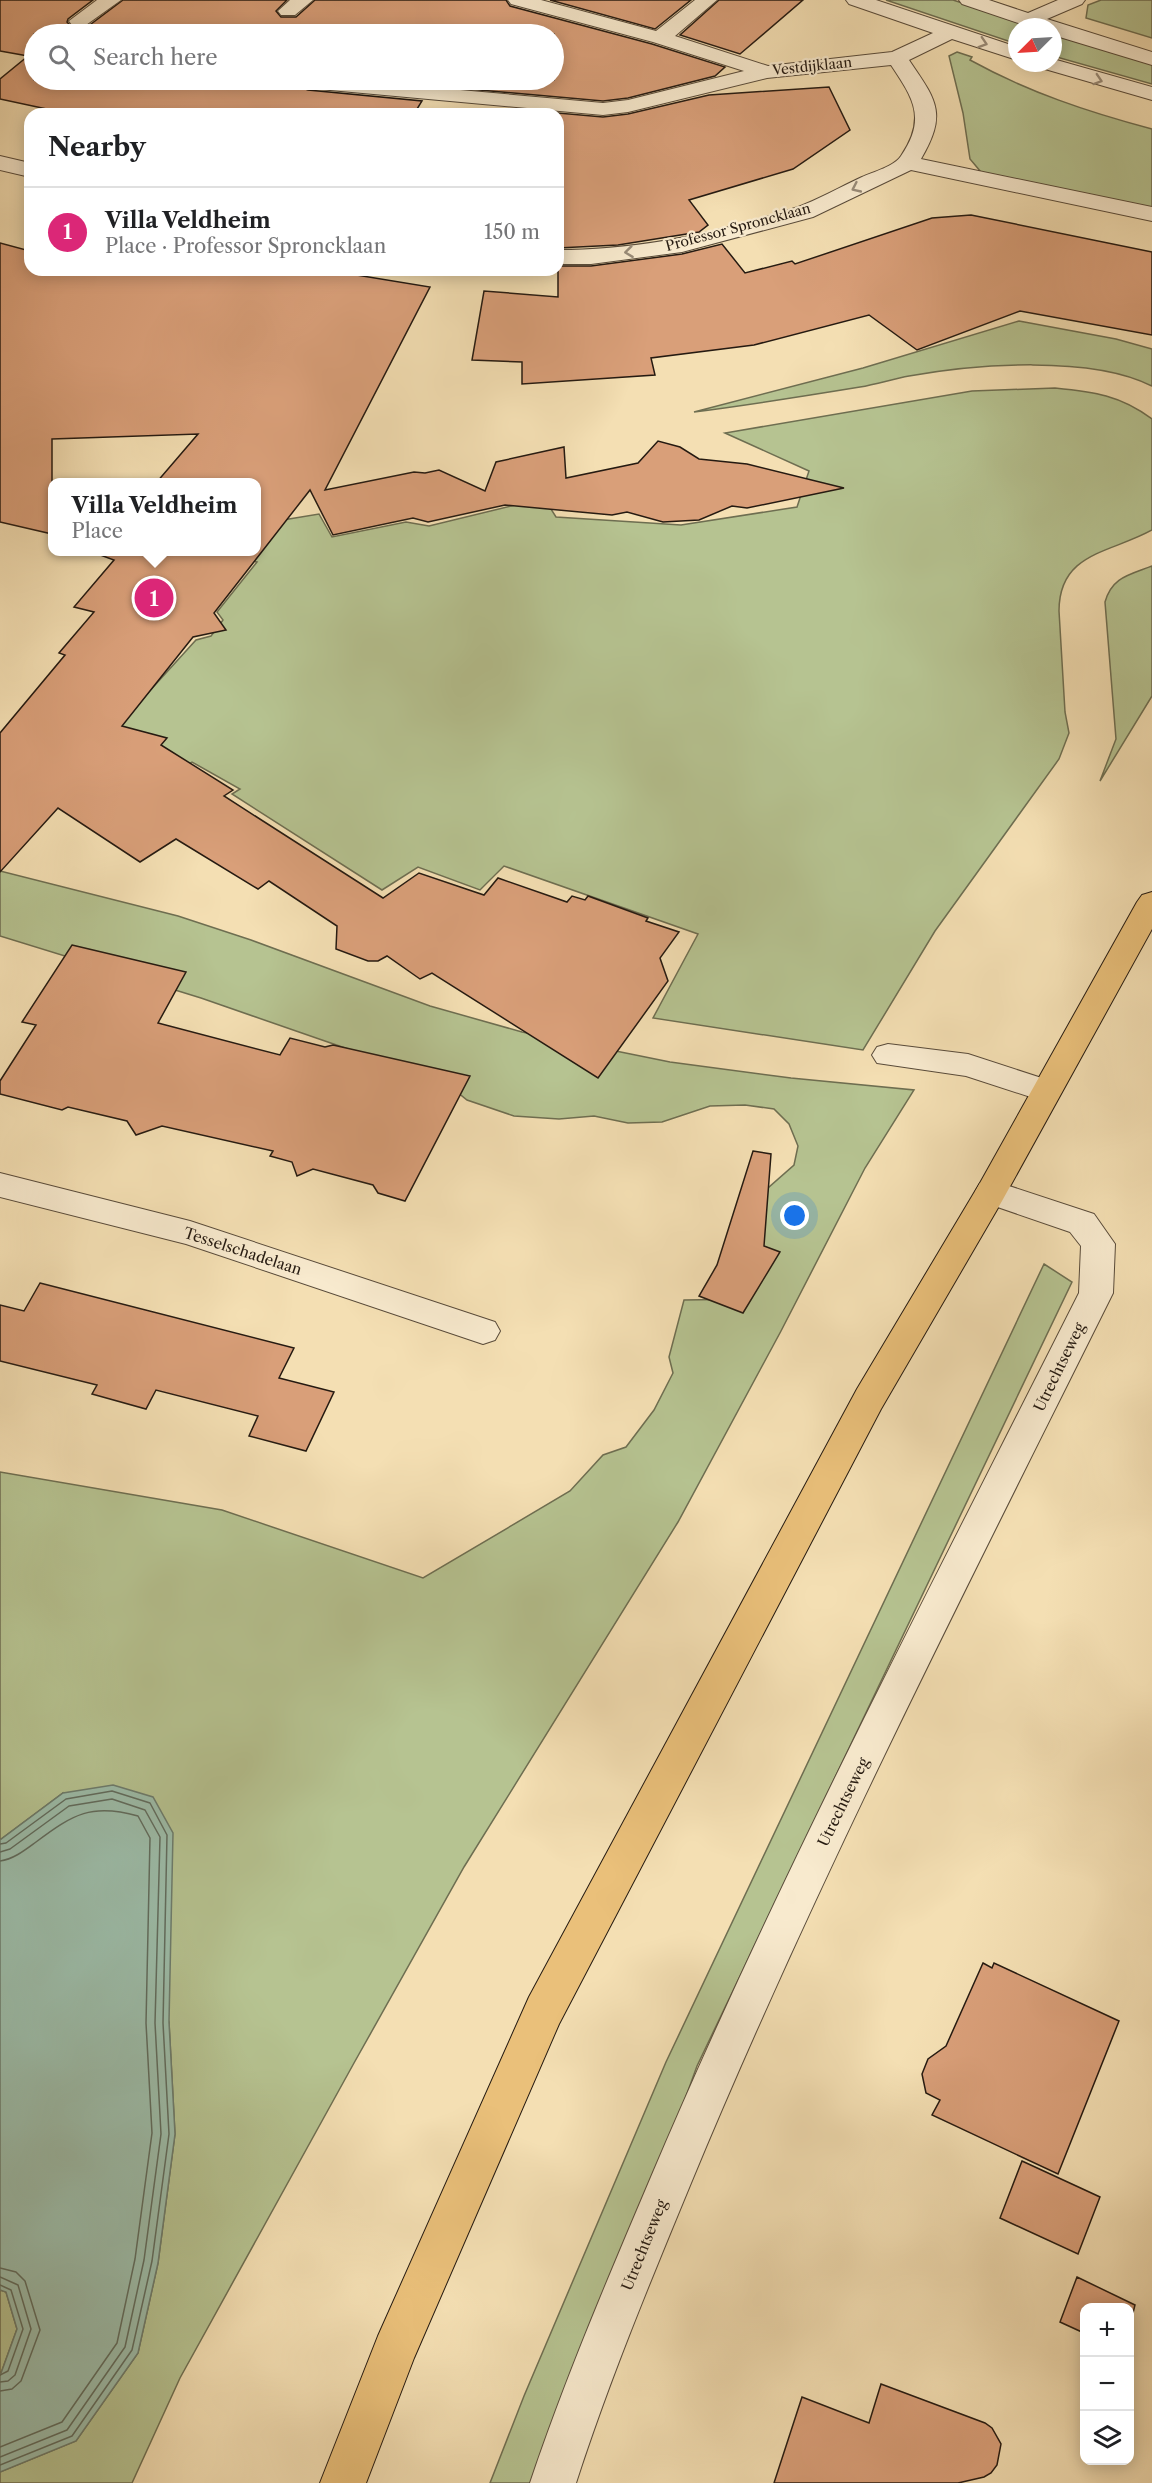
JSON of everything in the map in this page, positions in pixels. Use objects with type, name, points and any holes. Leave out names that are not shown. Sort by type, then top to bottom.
[{"type":"main road","points":[[343,2483],[394,2352],[544,2011],[869,1399],[991,1192],[1152,902]]},
{"type":"street","points":[[79,21],[111,0]]},
{"type":"street","name":"Vestdijklaan","points":[[518,0],[660,38],[767,72],[897,58]]},
{"type":"street","points":[[660,38],[707,0]]},
{"type":"street","points":[[856,0],[1008,51]]},
{"type":"street","points":[[969,0],[1023,18]]},
{"type":"street","points":[[1034,18],[1075,0]]},
{"type":"street","points":[[1062,31],[1152,58]]},
{"type":"street","points":[[949,33],[897,58],[923,97],[926,119],[922,139],[909,163],[1152,214]]},
{"type":"street","points":[[1062,68],[1152,94]]},
{"type":"street","points":[[395,90],[603,109],[628,106],[767,72]]},
{"type":"street","points":[[0,163],[24,169]]},
{"type":"street","name":"Professor Sproncklaan","points":[[564,257],[591,257],[674,247],[805,212],[909,163]]},
{"type":"street","points":[[888,1055],[968,1065],[1046,1091]]},
{"type":"street","name":"Tesselschadelaan","points":[[0,1185],[190,1233],[483,1331]]},
{"type":"street","name":"Utrechtseweg","points":[[553,2483],[572,2422],[680,2156],[783,1923],[1096,1293],[1098,1244],[1082,1223],[991,1192]]},
{"type":"green space","points":[[886,0],[953,0],[1009,18],[1008,41]]},
{"type":"green space","points":[[1101,0],[1152,0],[1152,38],[1086,18],[1088,5]]},
{"type":"green space","points":[[1062,35],[1152,62],[1152,84],[1062,59]]},
{"type":"green space","points":[[957,52],[972,57],[970,60],[1036,91],[1105,116],[1152,129],[1152,208],[981,172],[970,159],[963,113],[949,56]]},
{"type":"green space","points":[[1019,321],[1116,339],[1152,349],[1152,386],[1127,376],[1098,370],[1066,366],[999,366],[909,376],[860,387],[694,412],[863,368]]},
{"type":"green space","points":[[1055,388],[1082,391],[1118,400],[1152,419],[1152,530],[1090,557],[1068,577],[1061,592],[1059,611],[1065,712],[1069,733],[1059,759],[935,931],[863,1050],[653,1018],[698,934],[504,866],[480,890],[418,867],[382,890],[232,794],[240,789],[192,762],[173,774],[95,751],[196,640],[211,636],[223,620],[217,612],[257,562],[233,556],[261,556],[261,546],[283,520],[319,514],[332,537],[406,522],[429,526],[544,498],[556,517],[681,525],[797,507],[809,471],[725,433],[972,391]]},
{"type":"green space","points":[[1152,566],[1152,696],[1100,781],[1116,739],[1105,602],[1112,587],[1122,578]]},
{"type":"green space","points":[[0,871],[178,916],[251,940],[430,1006],[522,1032],[670,1062],[791,1078],[914,1090],[865,1168],[781,1331],[678,1522],[464,1867],[180,2378],[132,2483],[0,2483],[0,2472],[76,2441],[138,2353],[158,2263],[175,2134],[169,2022],[63,1793],[0,1840],[0,1472],[222,1510],[423,1578],[570,1491],[603,1455],[626,1447],[654,1410],[673,1373],[669,1357],[684,1300],[750,1299],[768,1188],[794,1165],[798,1146],[789,1124],[774,1109],[745,1105],[710,1106],[662,1122],[628,1123],[594,1116],[559,1119],[514,1116],[467,1100],[446,1083],[201,998],[0,936]]},
{"type":"green space","points":[[1044,1264],[1072,1282],[697,2066],[546,2483],[490,2483],[524,2396],[666,2062]]},
{"type":"green space","points":[[0,2290],[6,2292],[17,2329],[0,2376]]},
{"type":"water","points":[[113,1785],[153,1797],[173,1833],[169,2022],[175,2134],[158,2263],[138,2353],[76,2441],[0,2472],[0,2376],[17,2329],[6,2292],[0,2290],[0,1840],[63,1793]]},
{"type":"building","points":[[0,0],[93,0],[68,19],[69,24],[24,24],[24,55],[0,51]]},
{"type":"building","points":[[123,0],[287,0],[276,11],[281,17],[296,17],[315,0],[506,0],[510,6],[652,44],[725,67],[715,76],[628,98],[603,101],[480,90],[564,90],[564,24],[91,24]]},
{"type":"building","points":[[550,0],[691,0],[655,29]]},
{"type":"building","points":[[719,0],[803,0],[740,54],[680,35]]},
{"type":"building","points":[[24,59],[24,90],[308,90],[422,101],[418,108],[42,108],[0,99],[0,79]]},
{"type":"building","points":[[829,87],[850,130],[793,169],[689,200],[708,225],[699,232],[618,245],[564,248],[564,114],[603,117],[628,114],[709,95]]},
{"type":"building","points":[[971,215],[1152,252],[1152,335],[1020,311],[917,350],[869,315],[754,345],[651,358],[655,375],[522,384],[522,362],[472,360],[484,291],[558,297],[558,276],[564,276],[564,266],[591,266],[682,254],[722,244],[745,273],[792,261],[795,264],[932,218]]},
{"type":"building","points":[[0,243],[24,249],[24,276],[363,276],[430,287],[325,490],[414,472],[425,473],[439,470],[485,491],[496,462],[564,447],[566,478],[638,463],[658,441],[680,447],[699,459],[747,464],[844,488],[747,508],[732,506],[699,520],[663,522],[627,512],[612,515],[505,505],[428,522],[413,518],[333,535],[310,490],[261,553],[261,478],[160,478],[198,434],[52,439],[52,478],[48,478],[48,533],[0,522]]},
{"type":"building","points":[[103,556],[258,556],[214,613],[226,630],[193,637],[122,726],[167,738],[161,745],[233,790],[224,796],[383,898],[419,873],[484,895],[498,878],[567,902],[572,896],[585,900],[588,896],[648,918],[646,921],[679,932],[660,958],[668,981],[598,1078],[432,973],[420,979],[387,956],[378,961],[368,961],[336,949],[337,926],[269,881],[258,889],[176,839],[140,862],[58,808],[0,872],[0,733],[65,655],[59,653],[94,612],[74,607],[114,560]]},
{"type":"building","points":[[72,945],[186,972],[158,1023],[280,1055],[290,1038],[325,1047],[333,1045],[470,1076],[405,1201],[378,1193],[373,1185],[313,1169],[297,1176],[292,1162],[270,1156],[273,1151],[162,1126],[136,1135],[127,1121],[68,1107],[62,1110],[0,1094],[0,1081],[36,1025],[22,1022]]},
{"type":"building","points":[[753,1151],[771,1154],[764,1246],[780,1252],[743,1313],[699,1296],[717,1265]]},
{"type":"building","points":[[40,1283],[294,1348],[279,1378],[334,1392],[306,1451],[249,1436],[258,1416],[156,1390],[146,1409],[92,1394],[97,1385],[0,1361],[0,1305],[24,1311]]},
{"type":"building","points":[[983,1963],[992,1968],[994,1963],[1119,2021],[1058,2174],[932,2115],[940,2100],[926,2093],[922,2074],[928,2059],[946,2046]]},
{"type":"building","points":[[1022,2161],[1100,2197],[1078,2254],[1000,2218]]},
{"type":"building","points":[[1077,2277],[1131,2303],[1080,2303],[1080,2331],[1060,2322]]},
{"type":"building","points":[[881,2384],[985,2423],[992,2428],[1001,2444],[997,2465],[991,2473],[958,2483],[774,2483],[802,2397],[869,2423]]},
{"type":"place","name":"Villa Veldheim","points":[[154,598]]}]
